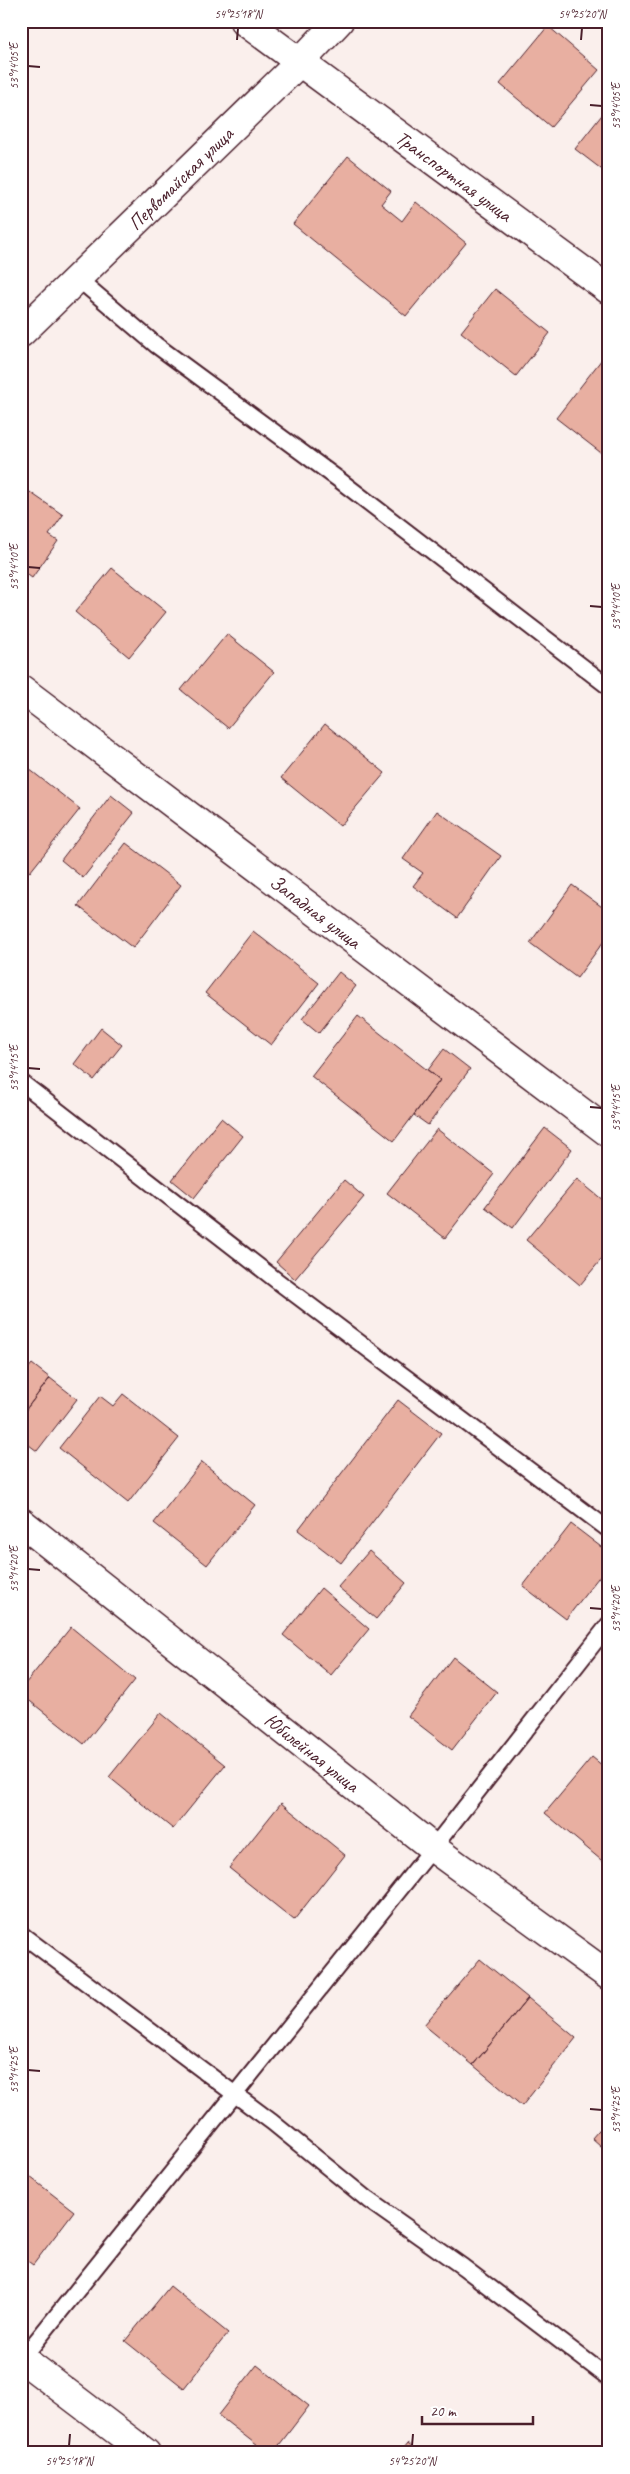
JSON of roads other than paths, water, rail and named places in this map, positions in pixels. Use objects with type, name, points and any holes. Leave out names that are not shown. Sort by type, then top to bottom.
[{"type":"street","name":"Транспортная улица","points":[[244,21],[609,290]]},
{"type":"street","name":"Первомайская улица","points":[[21,333],[300,62],[339,21]]},
{"type":"street","name":"Западная улица","points":[[21,690],[609,1133]]},
{"type":"street","name":"Юбилейная улица","points":[[21,1522],[433,1848],[609,1976]]},
{"type":"street","points":[[22,2359],[146,2453]]},
{"type":"lane","points":[[76,278],[156,345],[338,479],[609,686]]},
{"type":"lane","points":[[21,1082],[276,1280],[609,1530]]},
{"type":"lane","points":[[22,2359],[433,1848],[609,1624]]},
{"type":"lane","points":[[21,1934],[235,2094],[368,2200],[463,2267],[609,2378]]}]
